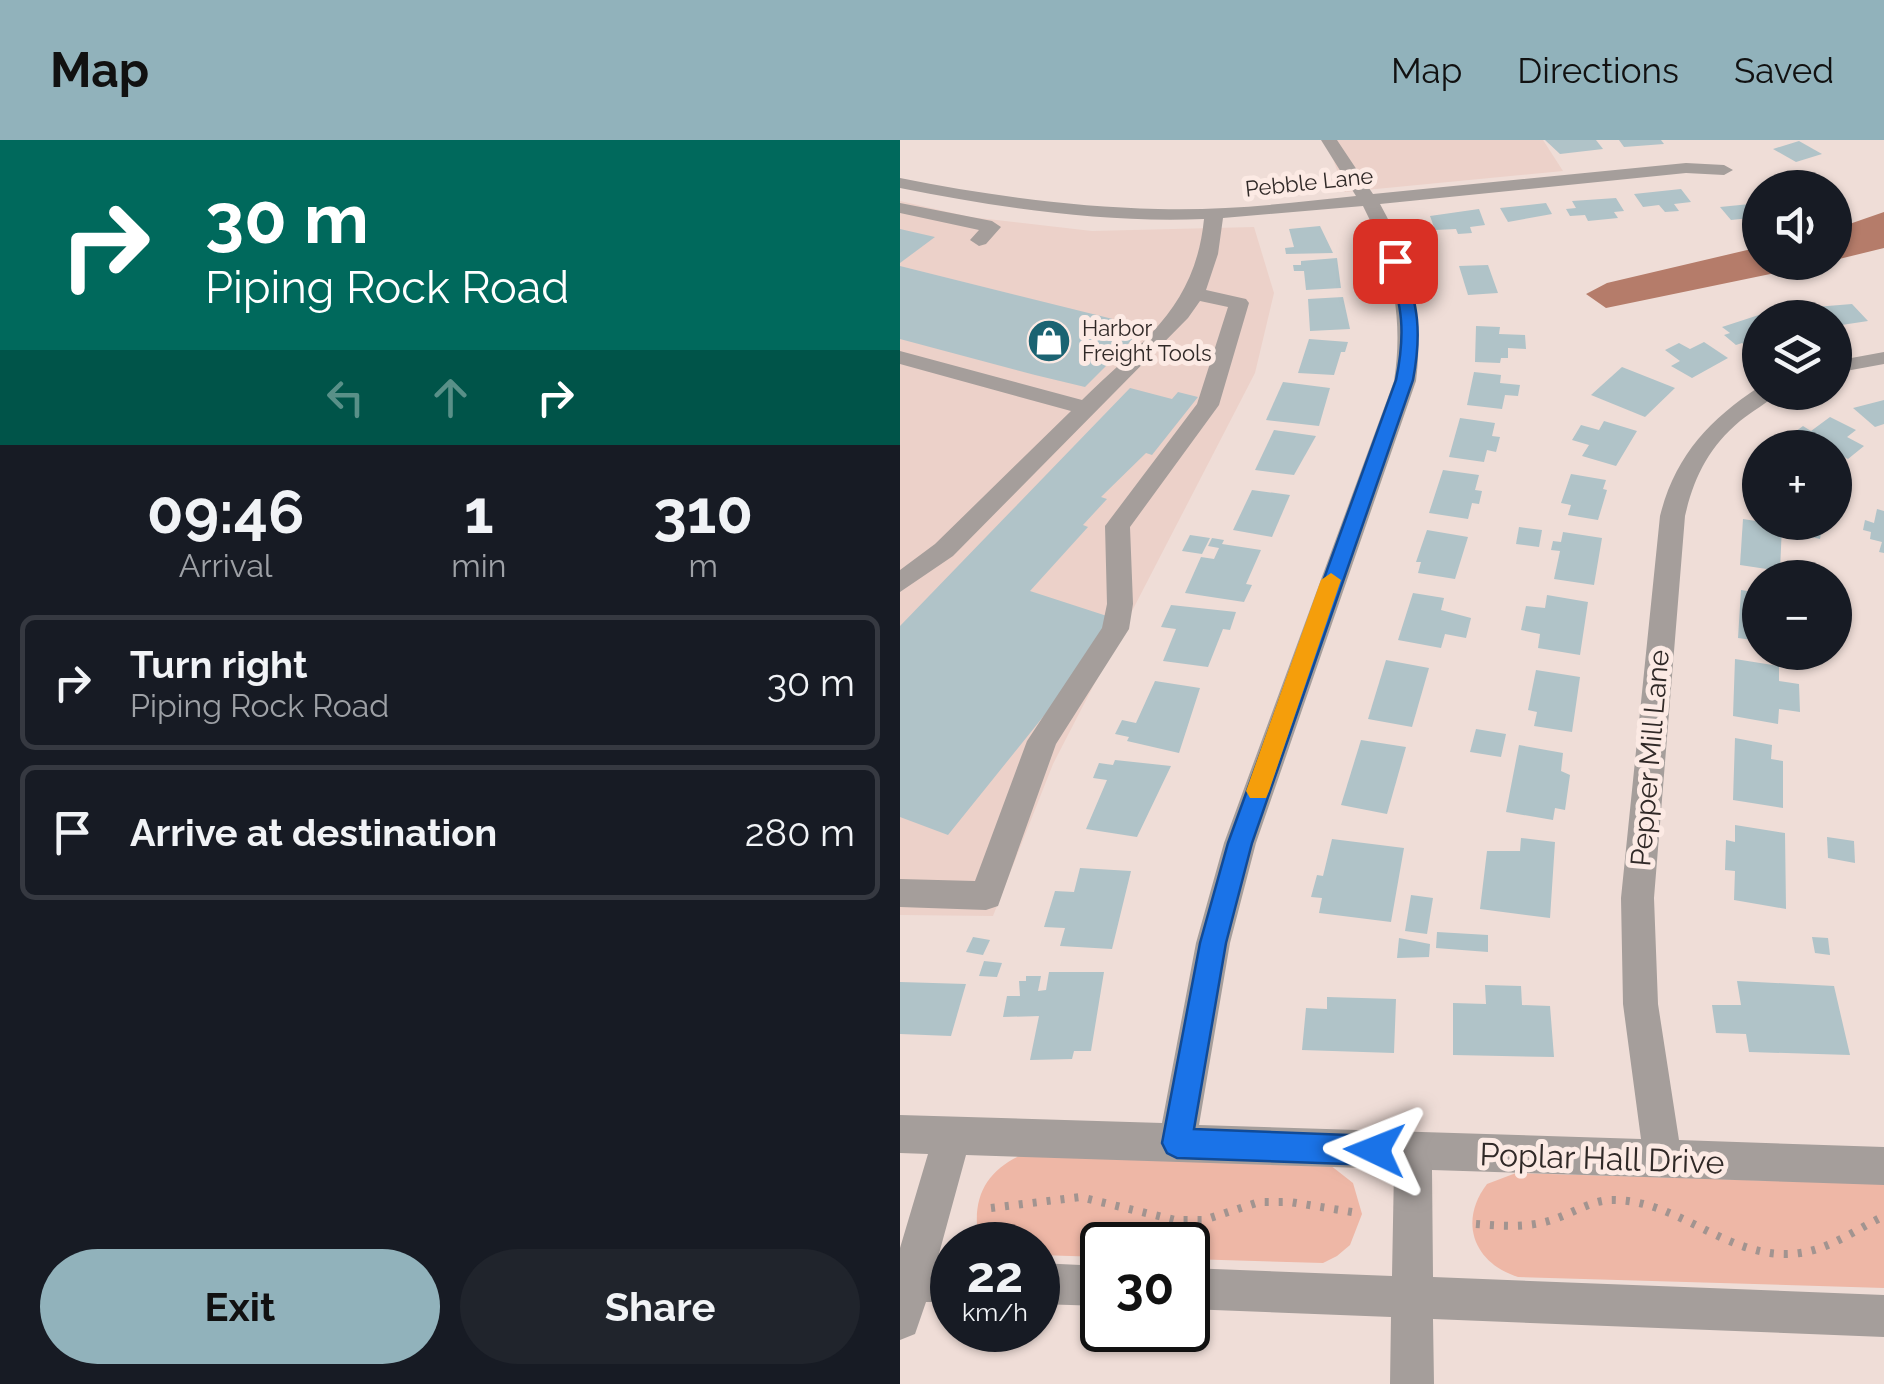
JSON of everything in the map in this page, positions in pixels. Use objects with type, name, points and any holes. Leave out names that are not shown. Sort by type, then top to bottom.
[{"type":"street","points":[[1177,1143],[1213,943],[1240,843],[1405,380],[1411,348],[1411,311],[1386,238],[1366,199],[1344,172],[1330,140]]},
{"type":"street","name":"Pebble Lane","points":[[900,183],[966,198],[1068,212],[1214,214],[1686,168],[1724,170]]},
{"type":"street","points":[[900,208],[992,228],[979,240]]},
{"type":"street","points":[[900,583],[944,550],[1196,294],[1212,245],[1214,214]]},
{"type":"street","points":[[900,893],[986,896],[1042,741],[1115,628],[1120,604],[1117,526],[1208,405],[1239,303],[1196,294]]},
{"type":"street","points":[[900,358],[1087,408]]},
{"type":"street","points":[[1852,363],[1884,358]]},
{"type":"street","name":"Pepper Mill Lane","points":[[1664,1161],[1649,1084],[1638,980],[1638,907],[1666,571],[1678,495],[1696,453],[1714,430],[1742,410]]},
{"type":"street","name":"Poplar Hall Drive","points":[[900,1134],[1884,1166]]},
{"type":"street","points":[[930,1287],[904,1293],[952,1136]]},
{"type":"street","points":[[1412,1384],[1413,1152]]},
{"type":"street","points":[[1210,1289],[1884,1316]]},
{"type":"path","points":[[990,1208],[1080,1197],[1175,1220],[1204,1220],[1259,1202],[1290,1202],[1358,1214]]},
{"type":"path","points":[[1476,1224],[1515,1228],[1606,1200],[1640,1201],[1728,1240],[1787,1254],[1803,1253],[1884,1216]]},
{"type":"shaded area","points":[[1326,140],[1543,140],[1563,171],[1345,192]]},
{"type":"shaded area","points":[[900,201],[970,217],[1092,231],[1254,227],[1274,293],[1255,373],[1053,764],[993,916],[900,915]]},
{"type":"shaded area","points":[[1884,212],[1884,248],[1852,256],[1852,223]]},
{"type":"shaded area","points":[[1742,251],[1742,280],[1606,308],[1586,294],[1607,283]]},
{"type":"shaded area","points":[[1019,1156],[1330,1165],[1353,1183],[1362,1214],[1350,1245],[1323,1263],[1210,1260],[1210,1222],[1080,1222],[1080,1256],[1060,1256],[1060,1222],[977,1222],[982,1192],[1000,1168]]},
{"type":"shaded area","points":[[1516,1173],[1884,1184],[1884,1288],[1518,1277],[1503,1271],[1481,1251],[1472,1226],[1478,1198],[1487,1184]]},
{"type":"building","points":[[1545,140],[1596,140],[1603,149],[1560,154]]},
{"type":"building","points":[[1619,140],[1661,140],[1664,144],[1624,147]]},
{"type":"building","points":[[1799,141],[1822,154],[1796,162],[1773,149]]},
{"type":"building","points":[[1681,189],[1691,202],[1674,204],[1679,211],[1665,212],[1659,205],[1643,207],[1634,194]]},
{"type":"building","points":[[1616,198],[1624,211],[1614,212],[1618,218],[1588,221],[1585,215],[1570,216],[1566,209],[1576,208],[1572,201]]},
{"type":"building","points":[[1546,203],[1552,214],[1508,222],[1500,208]]},
{"type":"building","points":[[1742,205],[1742,219],[1731,220],[1720,207]]},
{"type":"building","points":[[1479,209],[1485,225],[1470,227],[1472,233],[1435,230],[1430,216]]},
{"type":"building","points":[[1320,226],[1333,253],[1286,254],[1285,248],[1294,247],[1289,229]]},
{"type":"building","points":[[900,229],[935,237],[900,263]]},
{"type":"building","points":[[1337,258],[1341,288],[1306,290],[1304,271],[1294,271],[1293,265],[1301,265],[1301,261]]},
{"type":"building","points":[[1488,265],[1498,293],[1468,295],[1459,266]]},
{"type":"building","points":[[900,266],[1145,327],[1085,387],[1035,375],[900,339]]},
{"type":"building","points":[[1343,297],[1350,329],[1310,331],[1308,299]]},
{"type":"building","points":[[1852,304],[1868,321],[1852,323]]},
{"type":"building","points":[[1742,320],[1742,343],[1736,345],[1724,335],[1730,333],[1722,327]]},
{"type":"building","points":[[1476,326],[1500,327],[1499,334],[1525,335],[1526,349],[1508,348],[1508,358],[1501,358],[1500,363],[1475,362]]},
{"type":"building","points":[[1309,339],[1348,342],[1334,375],[1298,373]]},
{"type":"building","points":[[1704,342],[1728,358],[1692,378],[1671,366],[1680,361],[1665,350],[1679,343],[1690,349]]},
{"type":"building","points":[[1622,367],[1675,388],[1645,417],[1591,395]]},
{"type":"building","points":[[1474,372],[1501,375],[1500,383],[1520,385],[1518,396],[1505,395],[1502,409],[1467,405]]},
{"type":"building","points":[[1283,382],[1330,388],[1319,426],[1266,420]]},
{"type":"building","points":[[1130,388],[1172,399],[1178,392],[1198,397],[1152,455],[1146,453],[1101,497],[1107,499],[1083,525],[1088,527],[1030,591],[1110,617],[1084,666],[948,835],[900,817],[900,626]]},
{"type":"building","points":[[1884,400],[1884,424],[1875,427],[1853,408]]},
{"type":"building","points":[[1830,417],[1856,430],[1852,433],[1852,430],[1812,430]]},
{"type":"building","points":[[1460,418],[1495,423],[1492,436],[1500,437],[1496,452],[1487,450],[1484,462],[1449,457]]},
{"type":"building","points":[[1604,421],[1637,431],[1616,466],[1582,456],[1589,445],[1572,440],[1581,425],[1599,430]]},
{"type":"building","points":[[1274,430],[1316,436],[1294,475],[1255,470]]},
{"type":"building","points":[[1852,440],[1864,446],[1852,456]]},
{"type":"building","points":[[1443,470],[1479,475],[1475,490],[1482,491],[1479,504],[1472,503],[1468,519],[1429,513]]},
{"type":"building","points":[[1571,474],[1606,480],[1598,520],[1568,515],[1571,505],[1561,503]]},
{"type":"building","points":[[1252,490],[1290,495],[1272,537],[1233,530]]},
{"type":"building","points":[[1877,509],[1884,511],[1884,553],[1879,552],[1882,542],[1870,539],[1871,532],[1863,530],[1865,520],[1874,523]]},
{"type":"building","points":[[1519,527],[1542,530],[1539,547],[1516,544]]},
{"type":"building","points":[[1427,530],[1468,537],[1455,579],[1418,573],[1421,562],[1416,562]]},
{"type":"building","points":[[1563,532],[1602,538],[1594,585],[1554,579],[1560,551],[1551,550],[1553,541],[1561,542]]},
{"type":"building","points":[[1742,534],[1742,540],[1781,540],[1780,560],[1742,560],[1740,565]]},
{"type":"building","points":[[1190,535],[1210,538],[1202,554],[1182,551]]},
{"type":"building","points":[[1212,538],[1224,540],[1222,544],[1261,550],[1246,584],[1252,585],[1244,602],[1185,593],[1201,557],[1214,559],[1219,548],[1208,546]]},
{"type":"building","points":[[1741,590],[1742,639],[1738,638]]},
{"type":"building","points":[[1413,593],[1444,598],[1441,610],[1471,618],[1466,638],[1445,634],[1441,648],[1398,640]]},
{"type":"building","points":[[1547,595],[1588,602],[1580,655],[1538,648],[1540,634],[1521,630],[1526,606],[1545,608]]},
{"type":"building","points":[[1171,605],[1236,612],[1230,630],[1223,629],[1208,667],[1163,661],[1176,629],[1161,627]]},
{"type":"building","points":[[1735,659],[1742,660],[1742,670],[1779,670],[1779,681],[1799,684],[1800,712],[1779,709],[1778,724],[1733,716]]},
{"type":"building","points":[[1386,660],[1429,668],[1412,727],[1368,719]]},
{"type":"building","points":[[1536,670],[1580,677],[1572,732],[1534,726],[1537,712],[1528,710]]},
{"type":"building","points":[[1155,681],[1200,688],[1179,753],[1127,741],[1129,737],[1115,734],[1122,720],[1136,723]]},
{"type":"building","points":[[1476,729],[1506,734],[1501,757],[1470,752]]},
{"type":"building","points":[[1735,738],[1772,745],[1771,759],[1783,761],[1783,808],[1733,800]]},
{"type":"building","points":[[1361,740],[1406,747],[1387,814],[1341,805]]},
{"type":"building","points":[[1519,745],[1563,753],[1561,771],[1570,775],[1565,810],[1555,808],[1553,820],[1506,812]]},
{"type":"building","points":[[1115,760],[1171,766],[1137,837],[1086,829],[1107,780],[1093,778],[1099,763],[1113,765]]},
{"type":"building","points":[[1735,825],[1785,833],[1786,909],[1734,900],[1735,871],[1725,870],[1726,840],[1735,842]]},
{"type":"building","points":[[1827,837],[1854,841],[1855,863],[1828,858]]},
{"type":"building","points":[[1521,838],[1555,842],[1550,918],[1480,909],[1487,851],[1520,851]]},
{"type":"building","points":[[1332,839],[1404,848],[1391,922],[1319,913],[1322,898],[1311,897],[1317,875],[1323,876]]},
{"type":"building","points":[[1080,868],[1131,871],[1112,949],[1060,946],[1065,928],[1044,927],[1055,891],[1074,892]]},
{"type":"building","points":[[1411,895],[1433,898],[1427,934],[1405,931]]},
{"type":"building","points":[[1437,932],[1488,935],[1488,952],[1436,948]]},
{"type":"building","points":[[973,937],[990,940],[983,955],[966,952]]},
{"type":"building","points":[[1812,937],[1828,938],[1830,955],[1815,953]]},
{"type":"building","points":[[1399,938],[1430,944],[1429,957],[1397,958]]},
{"type":"building","points":[[984,961],[1002,963],[997,977],[979,976]]},
{"type":"building","points":[[1049,972],[1104,972],[1091,1051],[1074,1051],[1072,1059],[1030,1060],[1039,1016],[1003,1017],[1007,996],[1020,996],[1019,981],[1026,981],[1026,976],[1041,976],[1038,991],[1046,990]]},
{"type":"building","points":[[1737,981],[1834,986],[1850,1055],[1749,1052],[1746,1034],[1716,1033],[1712,1005],[1741,1005]]},
{"type":"building","points":[[900,982],[966,984],[951,1036],[900,1034]]},
{"type":"building","points":[[1485,985],[1521,986],[1522,1005],[1550,1006],[1554,1057],[1453,1055],[1453,1003],[1486,1004]]},
{"type":"building","points":[[1327,997],[1396,999],[1394,1053],[1302,1050],[1306,1008],[1327,1009]]},
{"type":"slow traffic","points":[[1258,791],[1331,580]]},
{"type":"place","name":"Harbor Freight Tools","points":[[1049,341]]},
{"type":"route","points":[[1375,1150],[1177,1143],[1213,943],[1240,843],[1405,380],[1411,348],[1411,311],[1395,261]]}]
